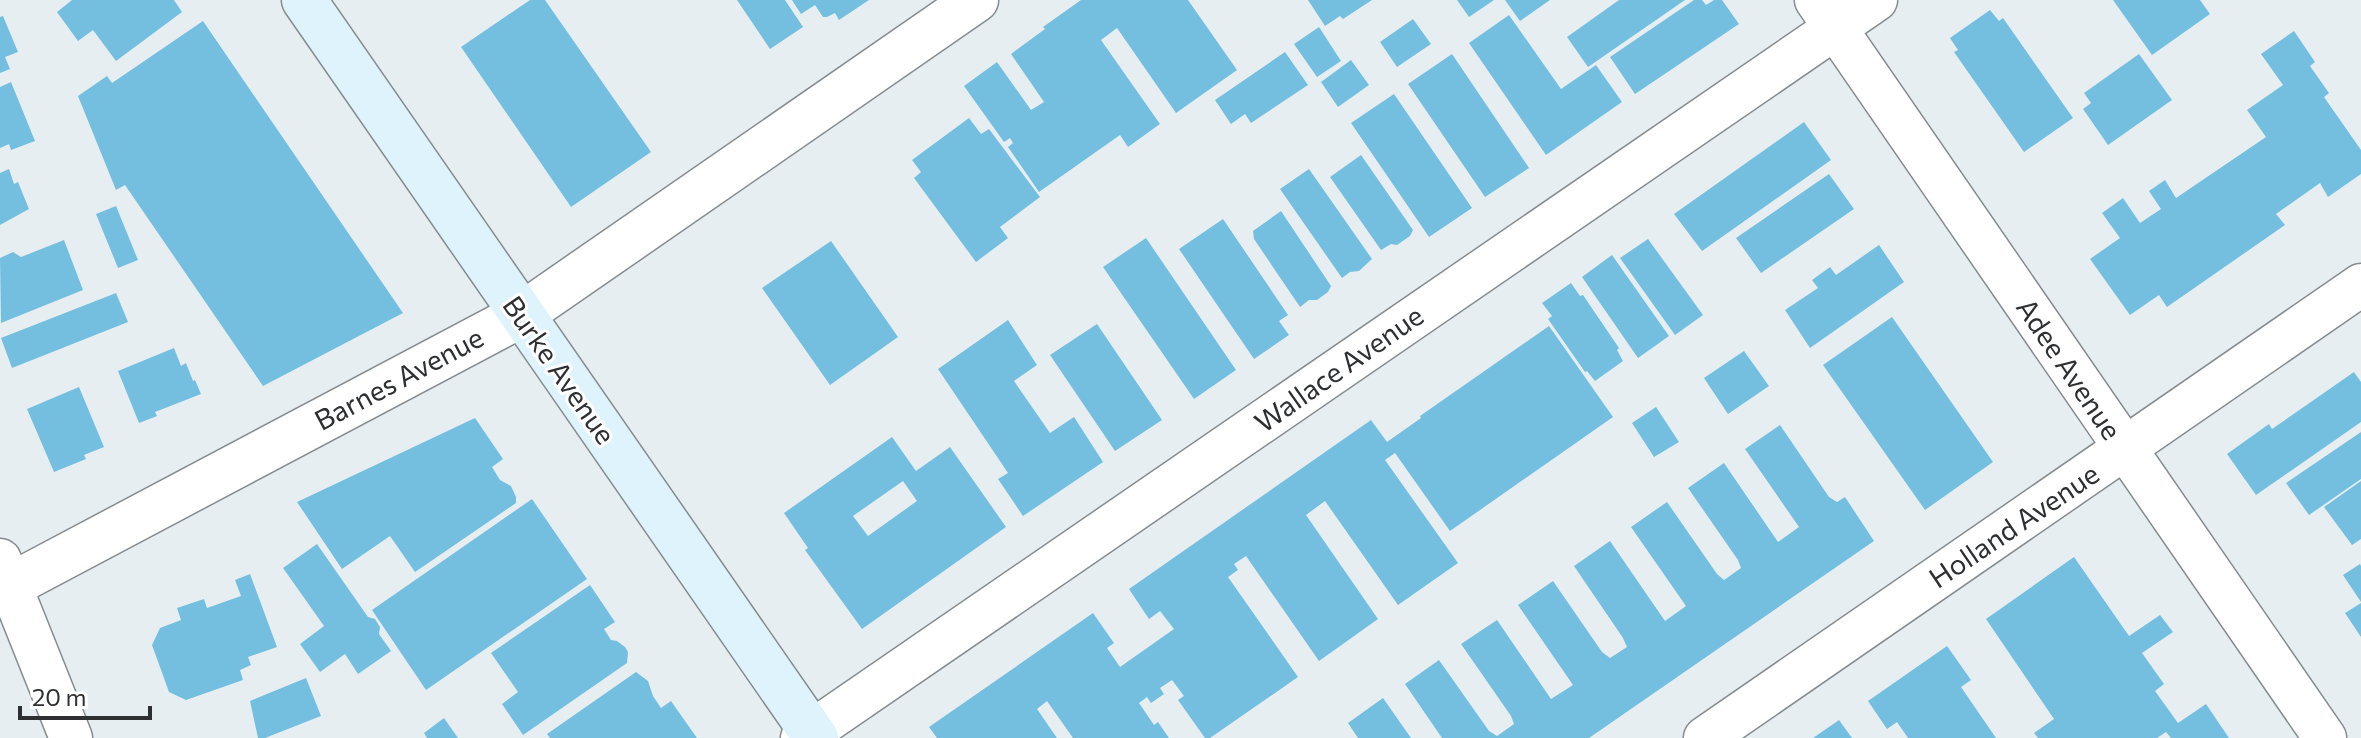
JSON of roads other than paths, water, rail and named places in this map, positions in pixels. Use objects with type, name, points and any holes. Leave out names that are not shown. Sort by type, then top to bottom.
[{"type":"main road","name":"Burke Avenue","points":[[304,0],[810,736]]},
{"type":"street","name":"Barnes Avenue","points":[[3,579],[521,315],[976,0]]},
{"type":"street","name":"Wallace Avenue","points":[[810,736],[1825,14],[1876,0]]},
{"type":"street","name":"Adee Avenue","points":[[1825,14],[2325,738]]},
{"type":"street","name":"Holland Avenue","points":[[1705,738],[2361,285]]},
{"type":"street","points":[[3,579],[71,738]]}]
